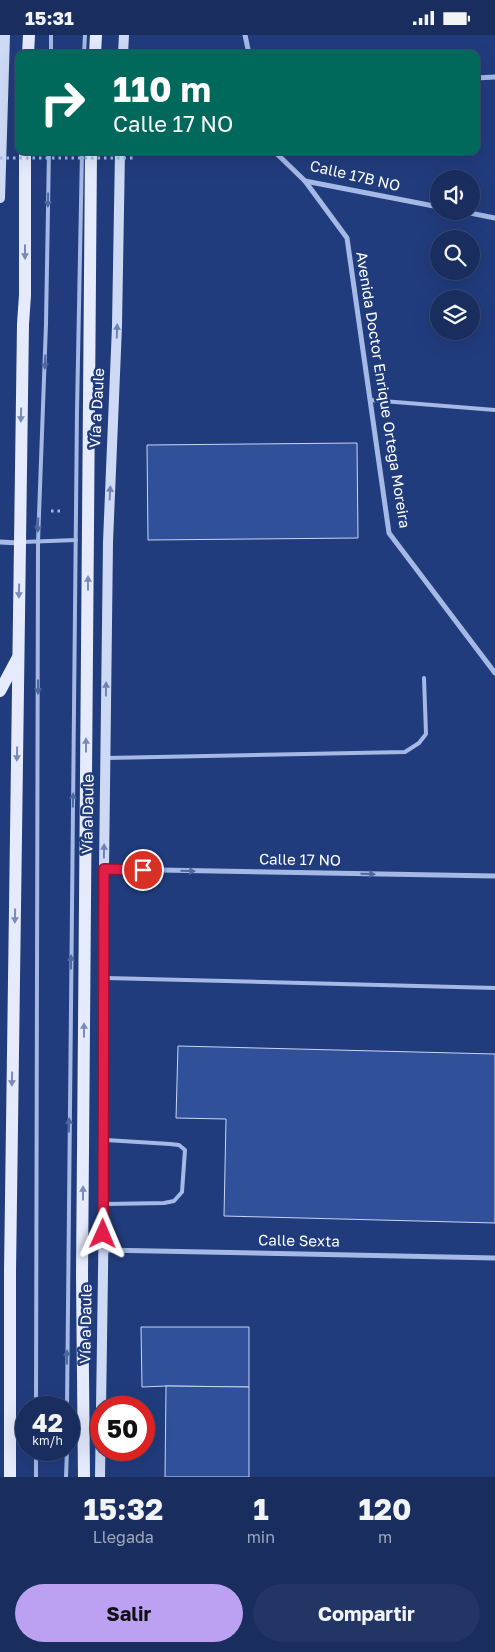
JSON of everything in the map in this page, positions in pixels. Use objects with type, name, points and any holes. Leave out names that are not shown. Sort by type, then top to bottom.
[{"type":"main road","points":[[0,198],[5,35]]},
{"type":"main road","points":[[28,50],[29,35]]},
{"type":"main road","points":[[95,50],[96,35]]},
{"type":"main road","points":[[123,50],[124,35]]},
{"type":"main road","points":[[10,1477],[10,1272],[22,334],[25,295],[25,155]]},
{"type":"main road","name":"Vía a Daule","points":[[84,1477],[82,1266],[91,155]]},
{"type":"main road","name":"Vía a Daule","points":[[100,1477],[104,1204],[104,869],[108,542],[117,326],[120,155]]},
{"type":"main road","points":[[0,691],[18,657]]},
{"type":"street","points":[[245,35],[248,50]]},
{"type":"street","points":[[480,78],[495,77]]},
{"type":"street","name":"Calle 17B NO","points":[[278,155],[304,181],[430,205]]},
{"type":"street","name":"Avenida Doctor Enrique Ortega Moreira","points":[[304,181],[346,238],[389,533],[495,673]]},
{"type":"street","points":[[480,215],[495,218]]},
{"type":"street","points":[[0,543],[20,543]]},
{"type":"street","name":"Calle 17 NO","points":[[104,869],[495,876]]},
{"type":"street","name":"Calle Sexta","points":[[103,1250],[495,1258]]},
{"type":"lane","points":[[51,35],[51,50]]},
{"type":"lane","points":[[84,50],[85,35]]},
{"type":"lane","points":[[36,1396],[38,542],[46,334],[49,155]]},
{"type":"lane","name":"Vía a Daule","points":[[67,1396],[76,511],[82,155]]},
{"type":"lane","points":[[370,400],[495,410]]},
{"type":"lane","points":[[20,543],[76,541]]},
{"type":"lane","points":[[105,758],[405,752],[419,743],[426,733],[424,678]]},
{"type":"lane","points":[[104,978],[495,988]]},
{"type":"lane","points":[[104,1139],[179,1145],[185,1150],[182,1192],[174,1201],[164,1203],[104,1204]]},
{"type":"lane","points":[[36,1461],[36,1477]]},
{"type":"lane","points":[[66,1461],[66,1477]]},
{"type":"path","points":[[0,158],[134,158]]},
{"type":"path","points":[[39,511],[76,511]]},
{"type":"building","points":[[357,443],[358,538],[148,540],[147,445]]},
{"type":"building","points":[[178,1046],[495,1054],[495,1223],[224,1216],[226,1119],[176,1118]]},
{"type":"building","points":[[141,1327],[249,1327],[249,1387],[142,1387]]},
{"type":"building","points":[[166,1386],[249,1387],[249,1477],[165,1477]]},
{"type":"route","points":[[103,1234],[104,869],[143,870]]}]
